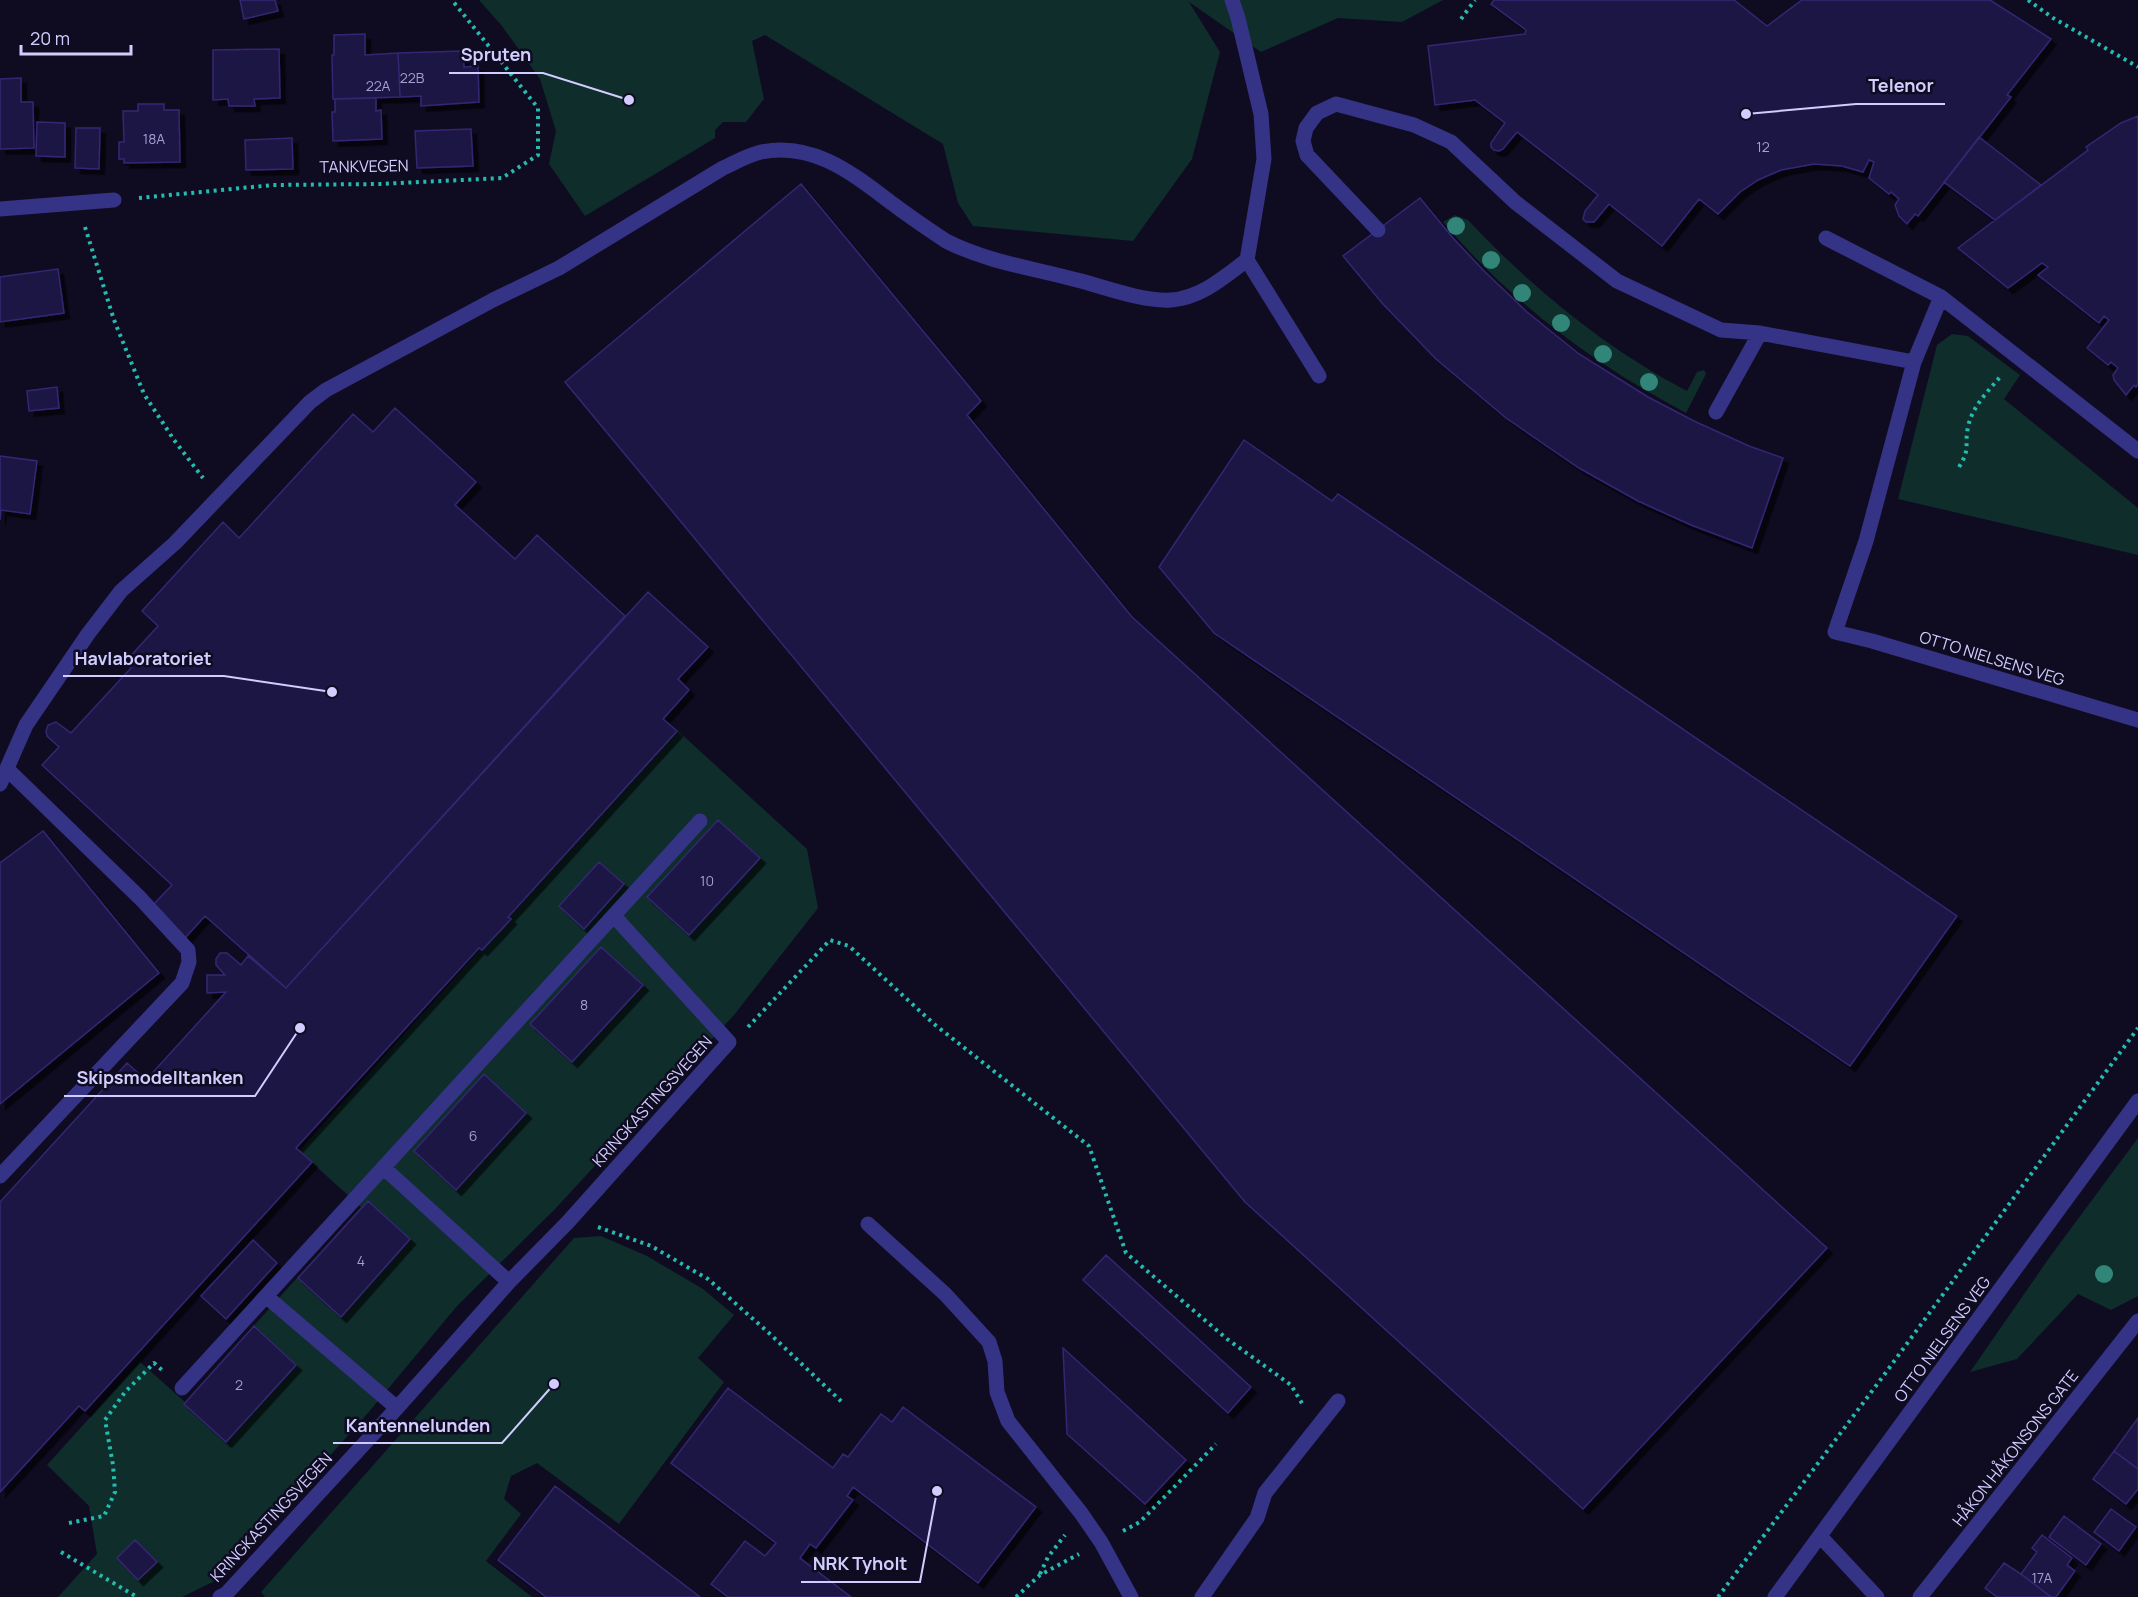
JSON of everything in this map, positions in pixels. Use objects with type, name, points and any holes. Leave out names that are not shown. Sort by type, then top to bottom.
[{"type":"street","points":[[1232,0],[1261,114],[1264,159],[1247,260],[1319,376]]},
{"type":"street","points":[[1378,230],[1306,155],[1303,141],[1306,128],[1317,112],[1336,104],[1414,125],[1451,142],[1515,202],[1617,281],[1721,330],[1760,333],[1914,362],[1941,297]]},
{"type":"street","points":[[0,784],[26,725],[88,634],[121,591],[175,543],[310,402],[326,390],[493,300],[559,268],[723,168],[761,152],[796,151],[833,162],[946,241],[962,249],[1018,266],[1148,298],[1171,300],[1198,293],[1209,288],[1247,260]]},
{"type":"street","points":[[0,210],[114,200]]},
{"type":"street","points":[[1826,238],[1941,297],[2138,451]]},
{"type":"street","points":[[1716,412],[1760,333]]},
{"type":"street","name":"OTTO NIELSENS VEG","points":[[1914,362],[1866,541],[1835,632],[2138,720]]},
{"type":"street","points":[[0,1176],[182,983],[189,962],[188,950],[140,898],[7,769]]},
{"type":"street","points":[[183,1388],[700,821]]},
{"type":"street","name":"KRINGKASTINGSVEGEN","points":[[225,1596],[509,1282],[568,1222],[729,1042],[614,916]]},
{"type":"street","name":"OTTO NIELSENS VEG","points":[[1775,1597],[2138,1101]]},
{"type":"street","points":[[384,1168],[509,1282]]},
{"type":"street","points":[[868,1224],[945,1294],[989,1342],[995,1361],[997,1392],[1008,1421],[1081,1513],[1101,1542],[1131,1597]]},
{"type":"street","points":[[267,1297],[397,1408]]},
{"type":"street","name":"HÅKON HÅKONSONS GATE","points":[[1920,1597],[2138,1321]]},
{"type":"street","points":[[1202,1597],[1257,1518],[1265,1493],[1338,1401]]},
{"type":"street","points":[[1820,1536],[1877,1597]]},
{"type":"path","name":"TANKVEGEN","points":[[114,200],[273,185],[380,184],[502,178],[538,155],[538,108],[452,0]]},
{"type":"path","points":[[1461,19],[1474,0]]},
{"type":"path","points":[[2028,0],[2053,18],[2138,67]]},
{"type":"path","points":[[78,203],[114,320],[144,394],[174,440],[219,497]]},
{"type":"path","points":[[1959,467],[1967,454],[1968,428],[1973,410],[2017,356]]},
{"type":"path","points":[[729,1042],[741,1034],[830,940],[849,946],[934,1024],[1089,1146],[1126,1253],[1227,1339],[1291,1385],[1317,1428]]},
{"type":"path","points":[[1718,1597],[2138,1028]]},
{"type":"path","points":[[568,1222],[593,1225],[651,1246],[708,1279],[771,1334],[844,1404]]},
{"type":"path","points":[[69,1522],[104,1516],[115,1492],[105,1420],[124,1392],[154,1363],[183,1388]]},
{"type":"path","points":[[1040,1575],[1048,1557],[1081,1513]]},
{"type":"path","points":[[61,1552],[137,1597]]},
{"type":"green space","points":[[479,0],[1443,0],[1402,22],[1338,18],[1261,52],[1189,2],[1220,52],[1192,159],[1133,241],[973,226],[958,203],[943,144],[765,35],[752,41],[764,99],[746,122],[723,122],[715,130],[715,138],[585,216],[549,164],[556,131],[540,79],[502,26]]},
{"type":"green space","points":[[1455,215],[1468,220],[1518,269],[1570,314],[1656,374],[1687,391],[1697,372],[1704,370],[1706,374],[1686,413],[1618,374],[1525,305],[1469,251],[1443,222]]},
{"type":"green space","points":[[1952,334],[1968,336],[2020,375],[2004,399],[2138,508],[2138,555],[1898,499],[1937,345]]},
{"type":"green space","points":[[677,730],[807,849],[818,908],[734,1015],[556,1208],[457,1306],[368,1413],[221,1578],[182,1597],[58,1597],[97,1554],[89,1506],[47,1465],[140,1362],[226,1441],[296,1365],[254,1327],[189,1398],[361,1207],[299,1151]]},
{"type":"green space","points":[[2138,1138],[2138,1296],[2111,1310],[2078,1294],[2017,1359],[1970,1372],[2049,1258]]},
{"type":"green space","points":[[601,1236],[647,1256],[703,1289],[734,1315],[698,1358],[724,1382],[619,1524],[537,1463],[511,1476],[504,1499],[521,1514],[486,1561],[532,1597],[265,1597],[261,1592],[574,1238]]},
{"type":"building","points":[[240,0],[275,0],[278,11],[244,19]]},
{"type":"building","points":[[1494,0],[1734,0],[1767,26],[1802,0],[1990,0],[2051,39],[2007,95],[2011,97],[1918,216],[1915,214],[1907,224],[1899,216],[1895,205],[1899,199],[1869,178],[1874,162],[1869,160],[1863,172],[1842,166],[1814,164],[1781,170],[1758,180],[1740,192],[1718,214],[1699,199],[1662,246],[1609,204],[1594,222],[1586,222],[1583,219],[1585,211],[1598,195],[1517,132],[1503,149],[1494,150],[1491,143],[1505,123],[1475,100],[1435,105],[1428,46],[1525,34],[1526,30],[1491,4]]},
{"type":"building","points":[[365,34],[365,55],[398,53],[400,97],[333,99],[334,35]]},
{"type":"building","points":[[279,49],[280,98],[254,99],[255,106],[229,106],[228,99],[213,100],[213,50]]},
{"type":"building","points":[[463,51],[464,67],[478,66],[479,102],[421,106],[421,96],[400,97],[398,53]]},
{"type":"building","points":[[21,78],[21,102],[33,102],[34,148],[0,149],[0,79]]},
{"type":"building","points":[[376,98],[376,111],[381,110],[382,139],[333,141],[332,112],[335,112],[335,99]]},
{"type":"building","points":[[138,104],[164,104],[164,110],[179,110],[180,162],[124,163],[124,159],[119,159],[119,142],[124,142],[123,111],[138,111]]},
{"type":"building","points":[[2138,116],[2138,384],[2136,387],[2134,385],[2126,395],[2114,380],[2113,375],[2118,368],[2111,362],[2108,365],[2087,348],[2109,320],[2104,316],[2099,323],[2038,275],[2048,267],[2042,263],[2008,288],[1958,248],[2088,150],[2086,147],[2121,123]]},
{"type":"building","points":[[37,122],[65,123],[65,157],[36,156]]},
{"type":"building","points":[[76,128],[100,128],[99,169],[75,168]]},
{"type":"building","points":[[471,129],[473,166],[417,168],[415,131]]},
{"type":"building","points":[[1979,137],[2041,185],[1995,220],[1944,182]]},
{"type":"building","points":[[292,138],[293,169],[246,170],[245,140]]},
{"type":"building","points":[[801,184],[981,401],[967,415],[1132,617],[1827,1248],[1583,1509],[1245,1202],[565,382]]},
{"type":"building","points":[[1420,198],[1484,271],[1527,312],[1579,354],[1648,397],[1694,421],[1749,446],[1783,458],[1752,548],[1691,525],[1638,501],[1579,468],[1506,418],[1436,359],[1382,303],[1343,256]]},
{"type":"building","points":[[58,269],[64,313],[0,322],[0,277]]},
{"type":"building","points":[[57,387],[59,408],[29,411],[27,391]]},
{"type":"building","points":[[395,408],[476,482],[455,505],[515,559],[537,535],[625,616],[286,988],[205,916],[185,938],[151,907],[172,885],[42,765],[59,747],[47,736],[46,731],[48,725],[56,722],[71,733],[131,668],[125,662],[158,626],[142,611],[223,522],[239,538],[353,414],[373,432]]},
{"type":"building","points":[[1244,440],[1332,501],[1338,494],[1957,916],[1850,1066],[1214,633],[1159,567]]},
{"type":"building","points":[[0,456],[37,461],[30,514],[1,510],[0,520]]},
{"type":"building","points":[[648,592],[708,647],[678,679],[689,690],[663,719],[677,731],[508,917],[511,919],[482,950],[479,948],[296,1148],[312,1162],[85,1411],[79,1406],[0,1492],[0,1202],[127,1063],[146,1080],[226,992],[207,993],[207,975],[225,975],[216,965],[216,959],[220,953],[227,953],[241,965],[248,956],[286,988]]},
{"type":"building","points":[[718,820],[760,858],[689,935],[647,897]]},
{"type":"building","points":[[43,831],[159,973],[0,1104],[0,863]]},
{"type":"building","points":[[599,862],[624,884],[584,929],[559,906]]},
{"type":"building","points":[[601,947],[643,985],[572,1062],[530,1024]]},
{"type":"building","points":[[484,1074],[526,1113],[456,1190],[414,1151]]},
{"type":"building","points":[[368,1201],[410,1239],[341,1317],[298,1278]]},
{"type":"building","points":[[253,1240],[277,1263],[226,1319],[201,1296]]},
{"type":"building","points":[[1106,1255],[1251,1387],[1228,1413],[1083,1280]]},
{"type":"building","points":[[254,1326],[296,1365],[226,1442],[184,1404]]},
{"type":"building","points":[[1063,1348],[1186,1460],[1145,1504],[1067,1434]]},
{"type":"building","points":[[728,1388],[833,1468],[843,1454],[848,1457],[881,1414],[892,1422],[903,1407],[1036,1507],[978,1583],[853,1487],[847,1496],[853,1500],[816,1548],[810,1544],[800,1558],[851,1597],[728,1597],[711,1584],[745,1541],[765,1556],[776,1543],[671,1463]]},
{"type":"building","points":[[2138,1418],[2138,1469],[2114,1451]]},
{"type":"building","points":[[2114,1451],[2138,1469],[2138,1489],[2126,1504],[2093,1479]]},
{"type":"building","points":[[555,1486],[700,1597],[546,1597],[498,1560]]},
{"type":"building","points":[[2111,1509],[2136,1527],[2119,1551],[2094,1532]]},
{"type":"building","points":[[2064,1516],[2101,1544],[2086,1565],[2049,1537]]},
{"type":"building","points":[[2042,1535],[2072,1558],[2067,1565],[2075,1571],[2056,1597],[2051,1597],[2021,1574],[2037,1552],[2032,1548]]},
{"type":"building","points":[[135,1540],[157,1562],[138,1580],[117,1558]]},
{"type":"building","points":[[2004,1563],[2051,1597],[1997,1597],[1985,1588]]},
{"type":"place","name":"Spruten","points":[[629,100]]},
{"type":"place","name":"Telenor","points":[[1746,114]]},
{"type":"place","name":"Havlaboratoriet","points":[[332,692]]},
{"type":"place","name":"Skipsmodelltanken","points":[[300,1028]]},
{"type":"place","name":"Kantennelunden","points":[[554,1384]]},
{"type":"place","name":"NRK Tyholt","points":[[937,1491]]}]
